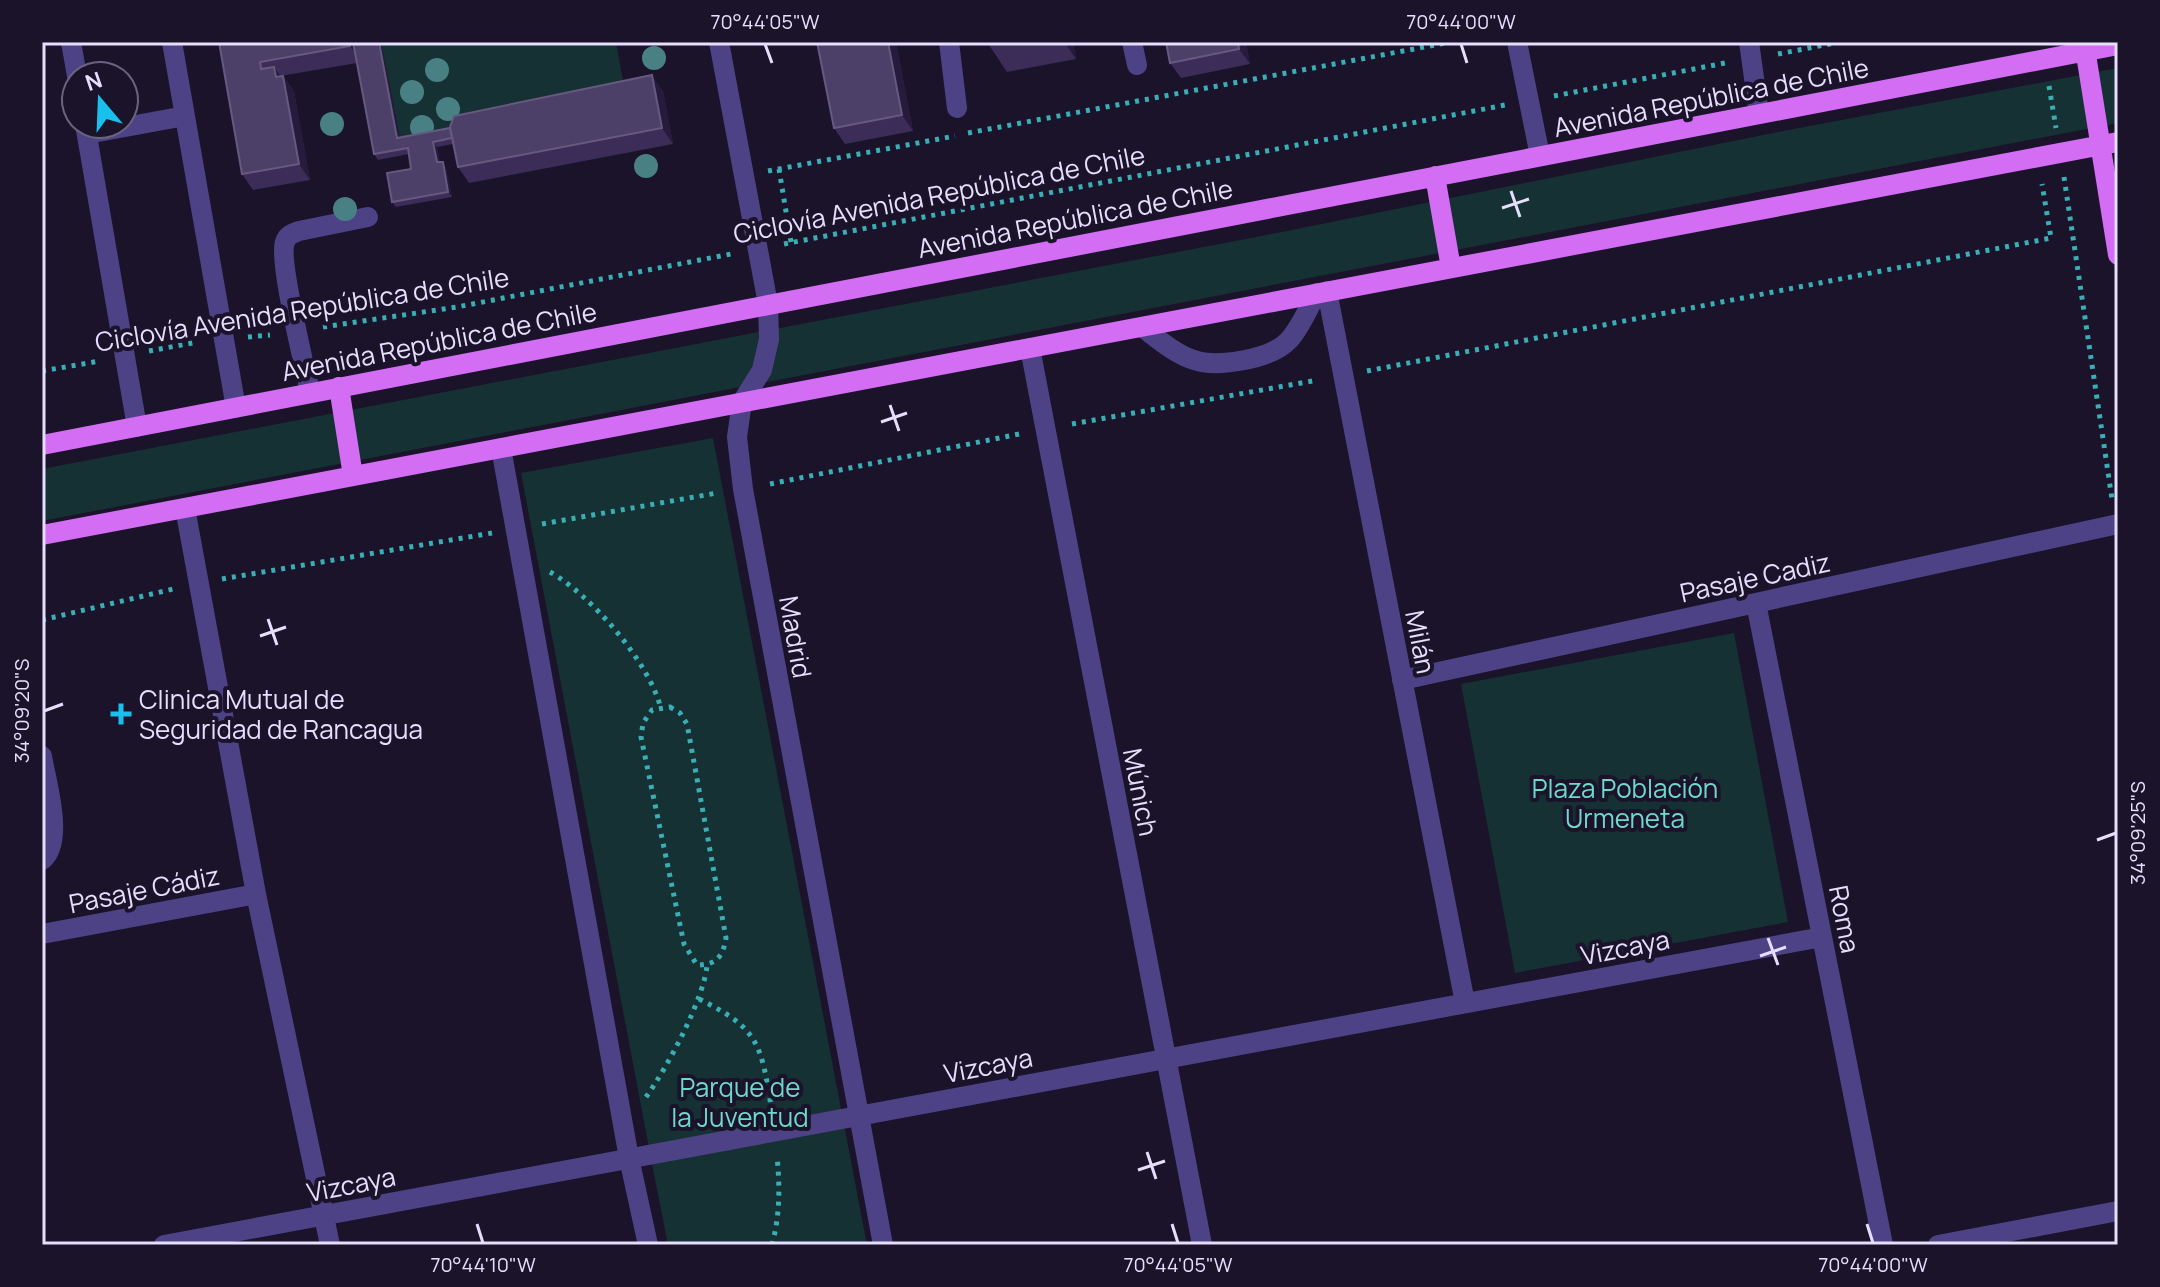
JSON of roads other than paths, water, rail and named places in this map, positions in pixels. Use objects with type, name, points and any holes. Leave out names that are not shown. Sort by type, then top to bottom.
[{"type":"main road","name":"Avenida República de Chile","points":[[42,445],[1759,114],[2044,58],[2085,46],[2118,45]]},
{"type":"main road","points":[[2085,46],[2109,143],[2118,255]]},
{"type":"main road","points":[[42,535],[2109,143]]},
{"type":"main road","points":[[1435,176],[1451,268]]},
{"type":"main road","points":[[339,387],[353,476]]},
{"type":"street","points":[[172,42],[236,408]]},
{"type":"street","name":"Madrid","points":[[719,42],[768,304],[769,339],[762,370],[742,402],[737,437],[743,489],[883,1245]]},
{"type":"street","points":[[949,42],[957,108]]},
{"type":"street","points":[[1132,42],[1137,65]]},
{"type":"street","points":[[1517,42],[1540,156]]},
{"type":"street","points":[[1750,50],[1759,114]]},
{"type":"street","points":[[140,122],[185,116]]},
{"type":"street","points":[[88,140],[137,427]]},
{"type":"street","points":[[310,392],[283,244],[289,235],[299,231],[368,217]]},
{"type":"street","points":[[1142,327],[1193,360],[1207,363],[1261,357],[1288,341],[1322,292]]},
{"type":"street","name":"Milán","points":[[1322,292],[1344,376],[1465,1003]]},
{"type":"street","name":"Múnich","points":[[1030,348],[1202,1245]]},
{"type":"street","points":[[501,448],[629,1158],[648,1245]]},
{"type":"street","points":[[185,508],[256,894],[330,1245]]},
{"type":"street","name":"Pasaje Cadiz","points":[[1402,680],[2117,525]]},
{"type":"street","name":"Roma","points":[[1756,603],[1883,1245]]},
{"type":"street","points":[[42,756],[55,833],[48,855],[42,860]]},
{"type":"street","name":"Pasaje Cádiz","points":[[42,934],[256,894]]},
{"type":"street","name":"Vizcaya","points":[[164,1245],[1822,937]]},
{"type":"street","points":[[1938,1245],[2118,1211]]},
{"type":"place","name":"Clinica Mutual de Seguridad de Rancagua","points":[[121,714]]},
{"type":"park label","name":"Plaza Población Urmeneta","points":[[1625,803]]},
{"type":"park label","name":"Parque de la Juventud","points":[[740,1102]]}]
